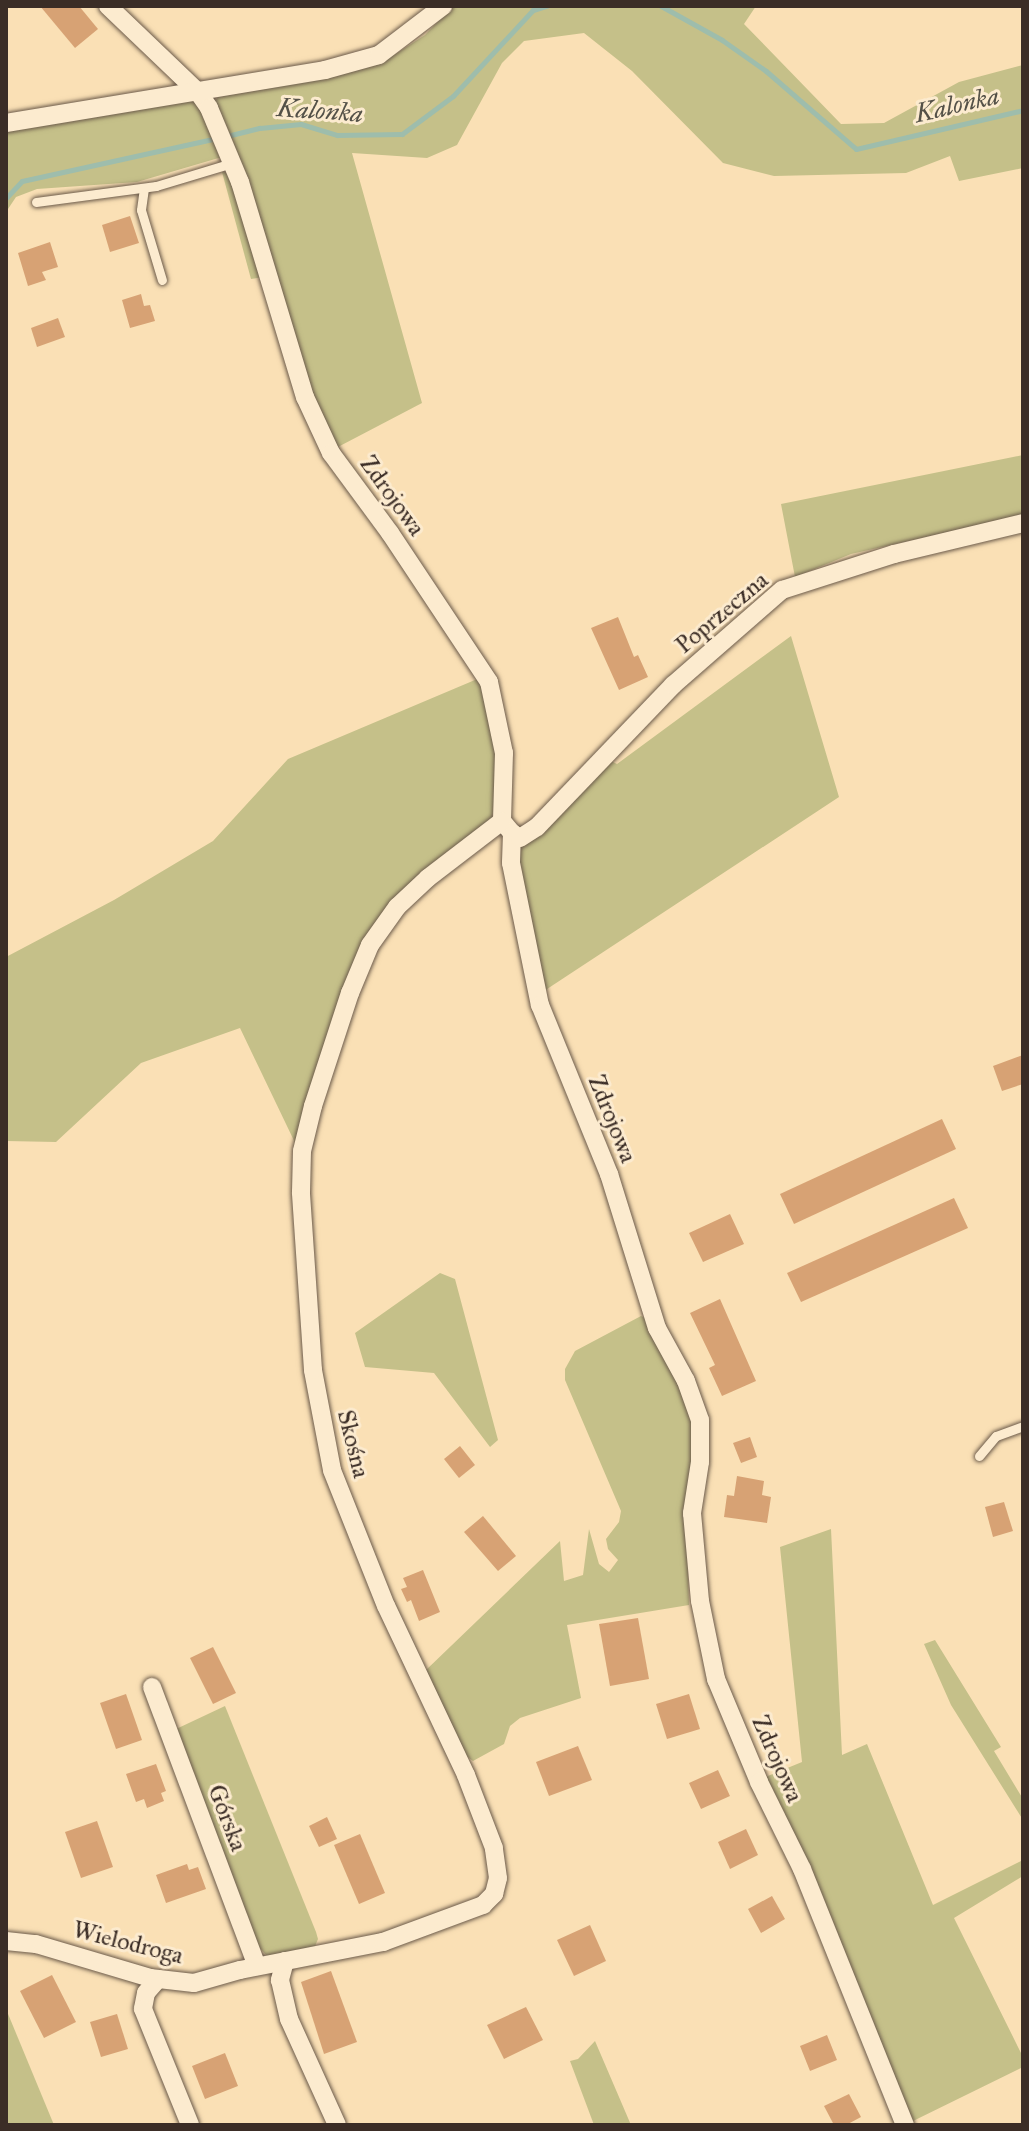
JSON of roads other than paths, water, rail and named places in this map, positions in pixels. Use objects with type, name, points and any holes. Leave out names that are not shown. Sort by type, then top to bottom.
[{"type":"street","points":[[108,6],[203,100]]},
{"type":"street","points":[[6,123],[203,100],[325,70],[379,55],[443,6]]},
{"type":"street","name":"Zdrojowa","points":[[203,100],[231,158],[305,397],[331,453],[390,533],[489,682],[504,753],[511,863],[540,1005],[609,1174],[657,1328],[686,1381],[700,1420],[700,1462],[692,1513],[700,1601],[716,1679],[759,1782],[802,1869],[905,2125]]},
{"type":"street","name":"Poprzeczna","points":[[507,827],[520,838],[537,827],[673,685],[782,590],[894,554],[1023,523]]},
{"type":"street","name":"Skośna","points":[[285,1961],[383,1942],[449,1919],[483,1905],[494,1894],[498,1878],[494,1848],[466,1775],[386,1606],[332,1470],[313,1370],[301,1192],[302,1151],[313,1106],[350,993],[370,945],[397,907],[417,888],[507,827]]},
{"type":"street","name":"Górska","points":[[152,1687],[257,1966]]},
{"type":"street","name":"Wielodroga","points":[[6,1941],[36,1944],[158,1979],[194,1983],[285,1961]]},
{"type":"street","points":[[285,1961],[280,1980],[289,2019],[337,2125]]},
{"type":"street","points":[[158,1979],[146,1993],[143,2009],[190,2125]]},
{"type":"lane","points":[[36,202],[144,188],[231,158]]},
{"type":"lane","points":[[144,188],[141,210],[162,280]]},
{"type":"lane","points":[[979,1456],[996,1436],[1023,1426]]},
{"type":"waterway","name":"Kalonka","points":[[227,136],[260,128],[301,124],[337,135],[402,134],[453,96],[533,10],[546,6]]},
{"type":"waterway","name":"Kalonka","points":[[661,6],[722,40],[766,71],[856,149],[1023,110]]},
{"type":"waterway","name":"Kalonka","points":[[6,198],[22,181],[217,138]]}]
